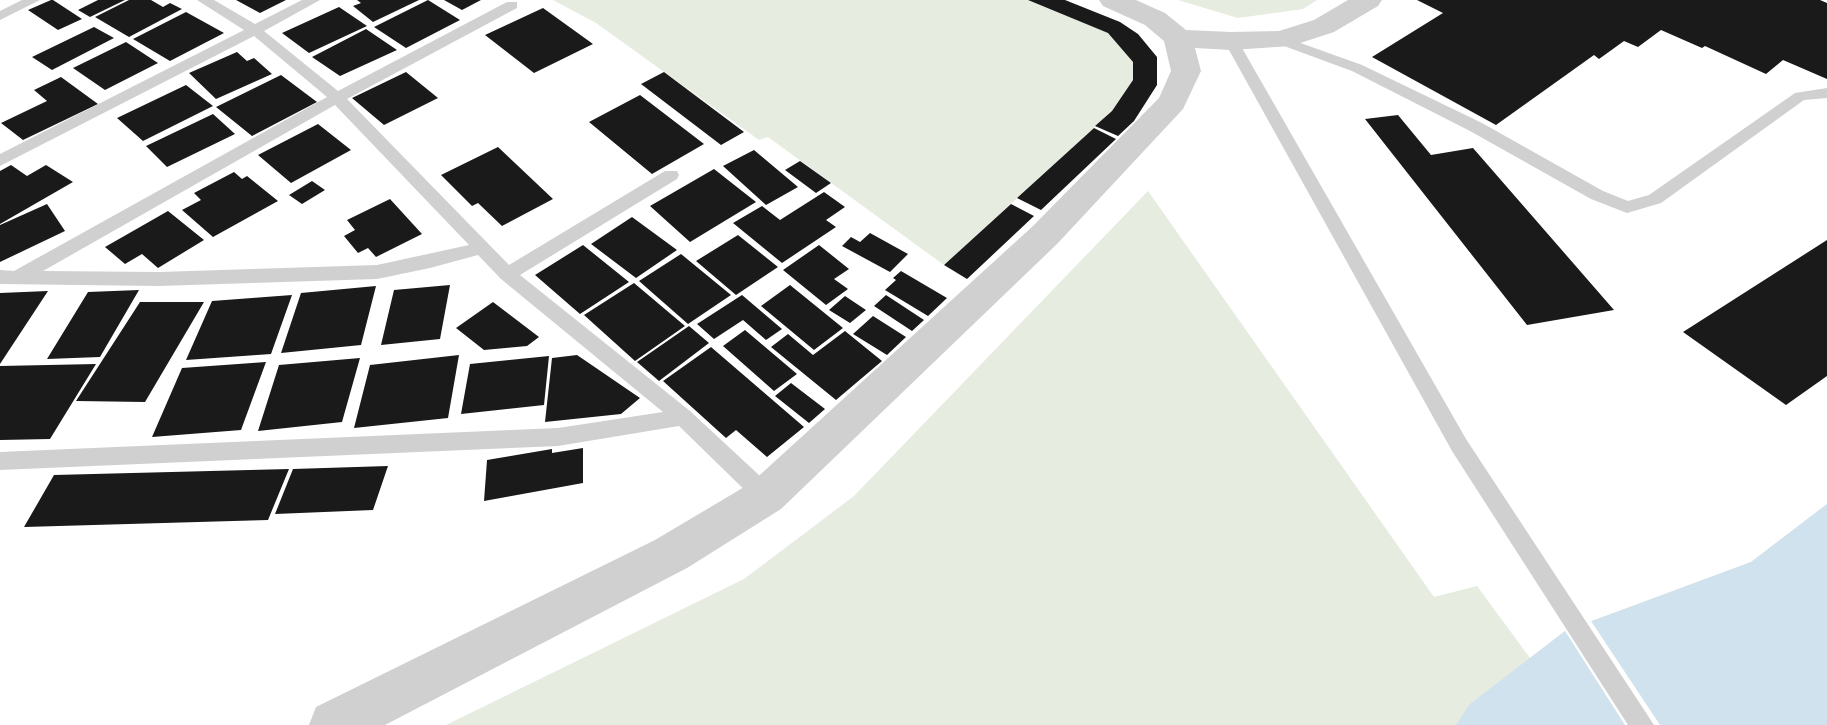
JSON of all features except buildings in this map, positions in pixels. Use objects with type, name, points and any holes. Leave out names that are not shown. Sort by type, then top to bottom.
[{"type":"street","points":[[1113,0],[1155,19],[1178,38],[1231,41],[1281,40],[1324,26],[1368,0]]},
{"type":"street","points":[[334,725],[671,554],[766,496],[1045,235],[1172,102],[1186,71],[1178,38]]},
{"type":"lane","points":[[0,16],[33,0]]},
{"type":"lane","points":[[204,0],[255,30],[338,98],[507,274],[683,417],[766,496]]},
{"type":"lane","points":[[0,161],[313,0]]},
{"type":"lane","points":[[19,276],[338,98],[513,5]]},
{"type":"lane","points":[[1281,40],[1357,68],[1476,127],[1597,195],[1627,207],[1655,199],[1800,96],[1827,93]]},
{"type":"lane","points":[[1231,41],[1459,445],[1642,725]]},
{"type":"lane","points":[[507,274],[671,175]]},
{"type":"lane","points":[[0,277],[159,279],[377,272],[430,262],[480,248]]},
{"type":"lane","points":[[0,461],[558,437],[683,417]]},
{"type":"shaded area","points":[[553,0],[1028,0],[1108,33],[1133,62],[1133,80],[1112,111],[944,265],[768,137],[759,140],[596,23]]},
{"type":"shaded area","points":[[1178,0],[1317,0],[1303,9],[1238,18]]},
{"type":"shaded area","points":[[1148,191],[1434,597],[1477,586],[1530,658],[1565,631],[1751,562],[1827,504],[1827,725],[446,725],[744,579],[854,496]]},
{"type":"water","points":[[1827,504],[1827,725],[1456,725],[1470,704],[1565,631],[1751,562]]},
{"type":"pier","points":[[1591,621],[1660,725],[1625,725],[1565,631]]}]
